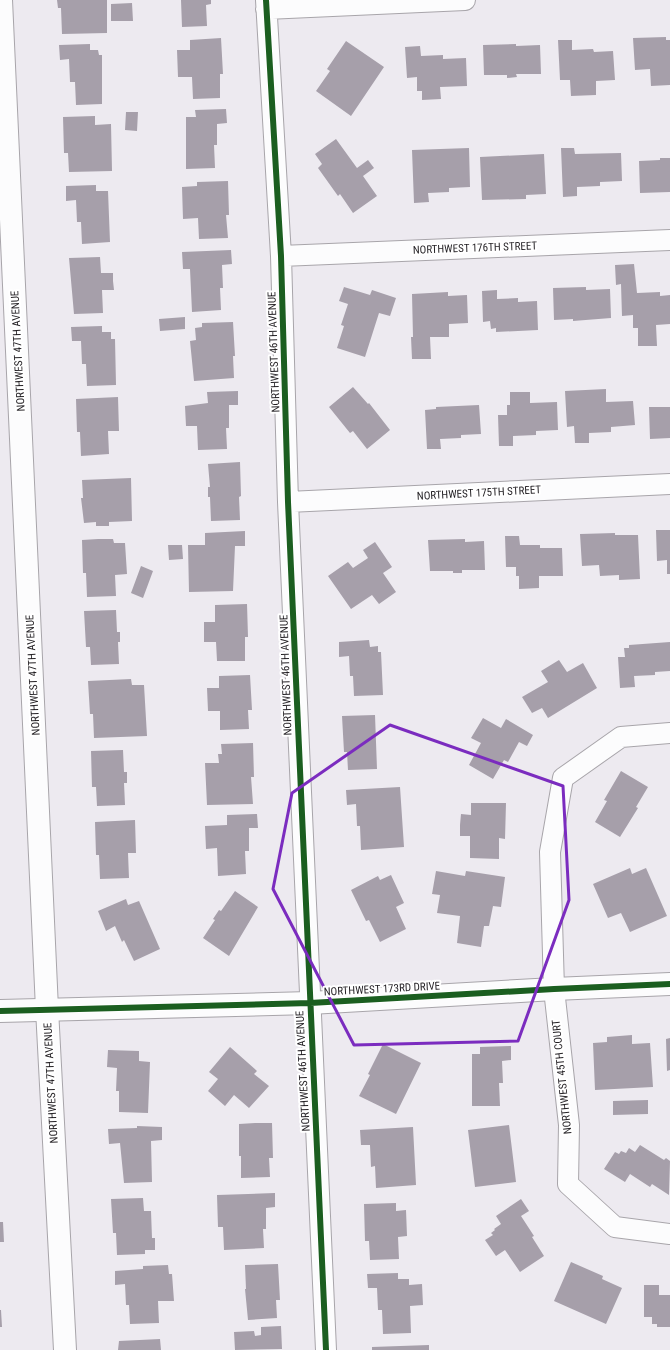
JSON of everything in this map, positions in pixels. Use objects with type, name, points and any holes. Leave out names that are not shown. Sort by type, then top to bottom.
[{"type":"main road","name":"NORTHWEST 47TH AVENUE","points":[[1,0],[47,1009],[65,1350]]},
{"type":"main road","name":"NORTHWEST 173RD DRIVE","points":[[0,1011],[310,1003],[670,984]]},
{"type":"street","points":[[266,5],[465,0]]},
{"type":"street","name":"NORTHWEST 46TH AVENUE","points":[[266,5],[281,256],[288,502],[326,1350]]},
{"type":"street","name":"NORTHWEST 176TH STREET","points":[[281,256],[670,240]]},
{"type":"street","name":"NORTHWEST 175TH STREET","points":[[288,502],[670,484]]},
{"type":"street","name":"NORTHWEST 45TH COURT","points":[[670,733],[621,737],[562,778],[550,852],[554,989],[569,1125],[568,1184],[615,1227],[670,1234]]},
{"type":"highlighted area","points":[[390,725],[563,786],[569,900],[518,1041],[354,1045],[273,889],[292,793]]},
{"type":"building","points":[[57,0],[107,0],[107,33],[62,34],[61,8],[58,8]]},
{"type":"building","points":[[181,0],[211,0],[211,4],[206,5],[207,26],[182,27]]},
{"type":"building","points":[[132,3],[133,21],[111,21],[111,4]]},
{"type":"building","points":[[666,37],[666,40],[670,40],[670,85],[651,86],[650,69],[635,70],[633,38]]},
{"type":"building","points":[[221,38],[223,74],[220,74],[220,98],[193,99],[192,77],[178,77],[177,50],[190,50],[190,40]]},
{"type":"building","points":[[558,40],[572,40],[572,50],[593,49],[594,52],[613,51],[615,80],[596,81],[596,95],[571,96],[570,80],[560,80]]},
{"type":"building","points":[[346,41],[384,67],[351,116],[316,91],[330,71],[327,69]]},
{"type":"building","points":[[90,44],[90,50],[98,50],[99,55],[102,55],[102,104],[76,105],[75,82],[70,82],[69,59],[60,60],[59,45]]},
{"type":"building","points":[[516,44],[516,46],[540,45],[541,74],[516,74],[517,77],[507,78],[507,75],[484,75],[483,45]]},
{"type":"building","points":[[420,46],[421,56],[443,55],[443,59],[466,58],[467,86],[440,87],[441,99],[422,100],[422,91],[417,91],[417,77],[407,78],[405,47]]},
{"type":"building","points":[[226,109],[227,123],[217,124],[217,145],[214,145],[215,168],[186,169],[186,117],[196,117],[195,110]]},
{"type":"building","points":[[126,112],[138,112],[137,131],[125,130]]},
{"type":"building","points":[[95,116],[95,125],[111,124],[112,171],[69,172],[68,153],[64,153],[63,117]]},
{"type":"building","points":[[336,139],[357,168],[368,160],[374,168],[363,176],[377,196],[353,213],[340,194],[338,196],[318,168],[322,164],[315,154]]},
{"type":"building","points":[[469,148],[470,187],[449,188],[449,192],[428,193],[429,202],[414,203],[412,150]]},
{"type":"building","points":[[561,148],[574,148],[575,154],[621,153],[622,181],[600,182],[600,186],[577,187],[577,196],[563,197]]},
{"type":"building","points":[[544,154],[546,194],[526,195],[526,199],[482,200],[480,157]]},
{"type":"building","points":[[660,158],[670,158],[670,192],[640,193],[639,161],[660,160]]},
{"type":"building","points":[[228,181],[229,215],[226,215],[228,238],[199,239],[198,218],[183,219],[182,187],[197,186],[197,182]]},
{"type":"building","points":[[96,185],[96,191],[108,191],[110,242],[82,244],[81,222],[77,222],[76,200],[66,201],[66,186]]},
{"type":"building","points":[[231,250],[232,264],[222,265],[223,288],[220,288],[221,310],[192,312],[190,269],[183,269],[182,252]]},
{"type":"building","points":[[100,257],[101,273],[113,273],[114,290],[102,290],[103,313],[74,314],[69,258]]},
{"type":"building","points":[[634,264],[637,293],[660,292],[660,296],[670,295],[670,324],[656,325],[657,346],[638,346],[638,328],[633,328],[633,315],[622,316],[621,284],[616,285],[615,265]]},
{"type":"building","points":[[344,287],[370,295],[372,290],[396,298],[390,316],[379,313],[365,357],[337,348],[344,326],[341,325],[348,304],[339,301]]},
{"type":"building","points":[[586,287],[586,290],[610,289],[611,318],[573,321],[573,319],[554,320],[553,288]]},
{"type":"building","points":[[497,290],[497,299],[518,298],[518,302],[537,301],[538,330],[496,332],[496,328],[491,329],[490,321],[483,322],[482,291]]},
{"type":"building","points":[[448,292],[448,296],[467,295],[468,323],[449,324],[449,337],[430,337],[431,359],[412,359],[412,294]]},
{"type":"building","points":[[185,317],[185,329],[160,331],[159,319]]},
{"type":"building","points":[[233,322],[235,356],[233,356],[234,378],[194,381],[190,341],[196,340],[195,328],[202,327],[202,323]]},
{"type":"building","points":[[102,326],[102,332],[111,332],[111,339],[115,339],[116,385],[87,386],[86,364],[82,364],[81,341],[72,341],[71,327]]},
{"type":"building","points":[[353,387],[368,404],[369,403],[390,430],[367,449],[353,431],[350,433],[329,407]]},
{"type":"building","points":[[606,389],[606,402],[633,401],[635,425],[611,427],[611,432],[589,433],[589,443],[575,443],[574,426],[567,427],[565,391]]},
{"type":"building","points":[[238,391],[238,405],[229,405],[229,428],[226,428],[227,449],[198,450],[197,426],[186,426],[185,406],[208,403],[207,392]]},
{"type":"building","points":[[510,392],[530,392],[530,403],[557,402],[558,430],[536,431],[536,435],[513,436],[513,446],[499,446],[498,415],[507,415],[507,405],[510,405]]},
{"type":"building","points":[[118,397],[119,431],[108,431],[109,454],[81,456],[80,432],[77,432],[76,399]]},
{"type":"building","points":[[479,405],[481,434],[461,435],[461,438],[440,439],[441,449],[427,449],[425,410],[436,409],[436,407]]},
{"type":"building","points":[[649,407],[670,407],[670,438],[650,439]]},
{"type":"building","points":[[240,462],[240,520],[211,521],[210,497],[208,497],[208,487],[210,487],[208,464]]},
{"type":"building","points":[[131,478],[132,521],[109,522],[109,526],[96,526],[96,522],[84,523],[81,498],[83,498],[82,480]]},
{"type":"building","points":[[656,530],[670,530],[670,574],[667,574],[667,560],[657,561]]},
{"type":"building","points":[[245,531],[245,546],[235,546],[233,591],[189,592],[188,545],[205,545],[205,533]]},
{"type":"building","points":[[615,533],[615,535],[638,535],[640,579],[619,580],[619,575],[600,576],[599,565],[582,566],[580,534]]},
{"type":"building","points":[[505,536],[519,536],[520,545],[540,545],[540,548],[562,548],[563,576],[539,576],[539,588],[519,589],[519,576],[516,576],[516,567],[506,567]]},
{"type":"building","points":[[113,539],[114,543],[125,543],[127,574],[115,575],[116,596],[87,597],[86,573],[83,573],[82,540]]},
{"type":"building","points":[[465,539],[465,542],[484,541],[485,570],[462,570],[462,573],[453,573],[453,571],[430,571],[428,540]]},
{"type":"building","points":[[375,542],[392,567],[383,573],[396,592],[379,604],[372,595],[351,609],[328,576],[348,562],[353,568],[368,558],[363,550]]},
{"type":"building","points":[[168,545],[182,545],[183,559],[169,560]]},
{"type":"building","points":[[141,566],[153,571],[143,598],[131,593]]},
{"type":"building","points":[[247,604],[248,637],[245,637],[245,661],[217,661],[216,642],[204,642],[204,622],[215,622],[215,605]]},
{"type":"building","points":[[116,610],[117,632],[120,632],[120,642],[118,642],[119,664],[91,665],[90,647],[86,647],[84,611]]},
{"type":"building","points":[[369,640],[370,647],[378,646],[378,652],[381,652],[383,695],[354,696],[353,676],[350,676],[349,656],[339,657],[339,642]]},
{"type":"building","points":[[670,642],[670,671],[655,672],[655,675],[634,676],[635,687],[620,688],[618,657],[625,657],[624,648],[629,648],[629,645]]},
{"type":"building","points":[[559,660],[567,672],[583,663],[597,688],[548,718],[542,708],[532,713],[522,697],[548,682],[541,671]]},
{"type":"building","points":[[250,675],[252,710],[248,710],[249,729],[220,730],[220,711],[208,711],[207,688],[219,688],[219,676]]},
{"type":"building","points":[[131,679],[132,685],[144,685],[147,736],[94,738],[93,714],[90,714],[88,681]]},
{"type":"building","points":[[375,715],[377,769],[348,770],[347,752],[344,752],[342,716]]},
{"type":"building","points":[[483,718],[501,728],[506,719],[533,735],[527,746],[519,742],[508,762],[504,760],[493,779],[469,765],[481,743],[471,738]]},
{"type":"building","points":[[253,743],[254,777],[251,777],[253,804],[207,805],[205,763],[219,763],[218,754],[222,754],[221,744]]},
{"type":"building","points":[[123,750],[124,772],[127,772],[127,783],[124,783],[125,805],[97,806],[96,787],[92,787],[91,751]]},
{"type":"building","points":[[621,771],[648,787],[636,807],[638,808],[620,837],[595,822],[607,801],[604,800]]},
{"type":"building","points":[[400,787],[404,847],[361,850],[360,826],[357,826],[356,804],[347,805],[346,790]]},
{"type":"building","points":[[471,803],[506,803],[505,839],[499,838],[499,859],[470,858],[470,836],[460,836],[460,825],[461,814],[471,815]]},
{"type":"building","points":[[257,814],[258,828],[249,828],[249,851],[245,851],[246,874],[218,876],[217,848],[206,849],[205,826],[227,825],[227,815]]},
{"type":"building","points":[[135,820],[136,853],[128,853],[129,878],[100,879],[99,855],[96,855],[95,822]]},
{"type":"building","points":[[630,868],[632,874],[646,868],[667,916],[630,932],[621,913],[608,918],[593,884]]},
{"type":"building","points":[[436,871],[465,876],[466,871],[505,877],[501,907],[493,906],[489,926],[484,926],[481,947],[457,943],[460,916],[437,913],[440,895],[432,894]]},
{"type":"building","points":[[391,875],[404,903],[396,907],[406,929],[380,942],[369,920],[366,921],[351,890],[378,876],[380,880]]},
{"type":"building","points":[[235,891],[258,907],[229,956],[203,938],[215,920],[213,919],[219,910],[221,911]]},
{"type":"building","points":[[126,899],[128,905],[139,901],[160,949],[134,961],[124,940],[122,942],[115,926],[106,931],[98,911]]},
{"type":"building","points":[[632,1035],[632,1044],[650,1043],[653,1087],[595,1090],[593,1043],[607,1042],[607,1037]]},
{"type":"building","points":[[670,1038],[670,1070],[667,1071],[666,1039]]},
{"type":"building","points":[[383,1044],[421,1063],[396,1114],[359,1096]]},
{"type":"building","points":[[511,1046],[511,1060],[502,1061],[503,1083],[499,1083],[500,1106],[472,1106],[472,1054],[480,1054],[480,1047]]},
{"type":"building","points":[[230,1047],[257,1071],[254,1074],[269,1086],[249,1108],[234,1095],[225,1106],[208,1091],[218,1079],[209,1072]]},
{"type":"building","points":[[108,1050],[139,1051],[139,1061],[150,1062],[148,1113],[119,1112],[119,1091],[116,1091],[117,1068],[107,1067]]},
{"type":"building","points":[[648,1100],[648,1114],[613,1115],[613,1101]]},
{"type":"building","points":[[272,1123],[273,1158],[269,1158],[270,1177],[241,1178],[239,1124]]},
{"type":"building","points":[[509,1125],[516,1182],[475,1187],[468,1130]]},
{"type":"building","points":[[137,1126],[162,1127],[162,1140],[151,1141],[152,1182],[124,1183],[120,1143],[109,1144],[108,1129],[137,1128]]},
{"type":"building","points":[[413,1127],[416,1185],[376,1188],[375,1166],[371,1167],[370,1145],[361,1145],[360,1130]]},
{"type":"building","points":[[640,1145],[664,1160],[666,1158],[670,1161],[669,1195],[652,1184],[650,1187],[630,1174],[625,1182],[604,1169],[615,1152],[619,1154],[621,1151],[626,1153],[629,1148],[635,1152]]},
{"type":"building","points":[[275,1193],[275,1207],[266,1208],[266,1229],[263,1229],[264,1248],[224,1250],[223,1227],[218,1227],[217,1195]]},
{"type":"building","points":[[143,1198],[144,1211],[151,1211],[152,1238],[155,1238],[155,1250],[145,1250],[145,1254],[117,1255],[116,1233],[113,1233],[111,1199]]},
{"type":"building","points":[[521,1199],[529,1211],[521,1216],[534,1236],[532,1237],[544,1256],[520,1272],[505,1250],[496,1256],[485,1240],[493,1235],[491,1233],[501,1224],[496,1216]]},
{"type":"building","points":[[396,1203],[396,1211],[406,1210],[407,1236],[398,1237],[399,1259],[370,1260],[369,1241],[365,1241],[364,1204]]},
{"type":"building","points":[[0,1222],[3,1222],[4,1242],[0,1242]]},
{"type":"building","points":[[571,1262],[603,1276],[602,1279],[622,1288],[606,1324],[554,1301]]},
{"type":"building","points":[[278,1264],[280,1300],[276,1300],[277,1318],[248,1320],[245,1289],[245,1265]]},
{"type":"building","points":[[168,1265],[169,1274],[172,1274],[174,1301],[158,1301],[159,1323],[130,1324],[129,1305],[126,1305],[125,1284],[115,1285],[115,1271],[143,1269],[143,1266]]},
{"type":"building","points":[[398,1273],[398,1279],[409,1279],[409,1285],[422,1284],[423,1305],[410,1306],[411,1333],[383,1334],[382,1310],[378,1310],[377,1288],[368,1288],[367,1274]]},
{"type":"building","points":[[644,1285],[659,1285],[659,1295],[670,1295],[670,1327],[657,1327],[657,1324],[652,1324],[652,1317],[644,1317]]},
{"type":"building","points":[[1,1310],[2,1327],[0,1327]]},
{"type":"building","points":[[281,1326],[282,1349],[235,1350],[234,1332],[254,1331],[255,1336],[261,1335],[261,1327]]},
{"type":"building","points":[[160,1339],[161,1350],[118,1350],[119,1341]]},
{"type":"building","points":[[429,1345],[429,1350],[372,1350],[372,1347]]},
{"type":"cycle path","points":[[266,0],[281,256],[288,502],[326,1350]]},
{"type":"cycle path","points":[[0,1011],[310,1003],[670,984]]}]
